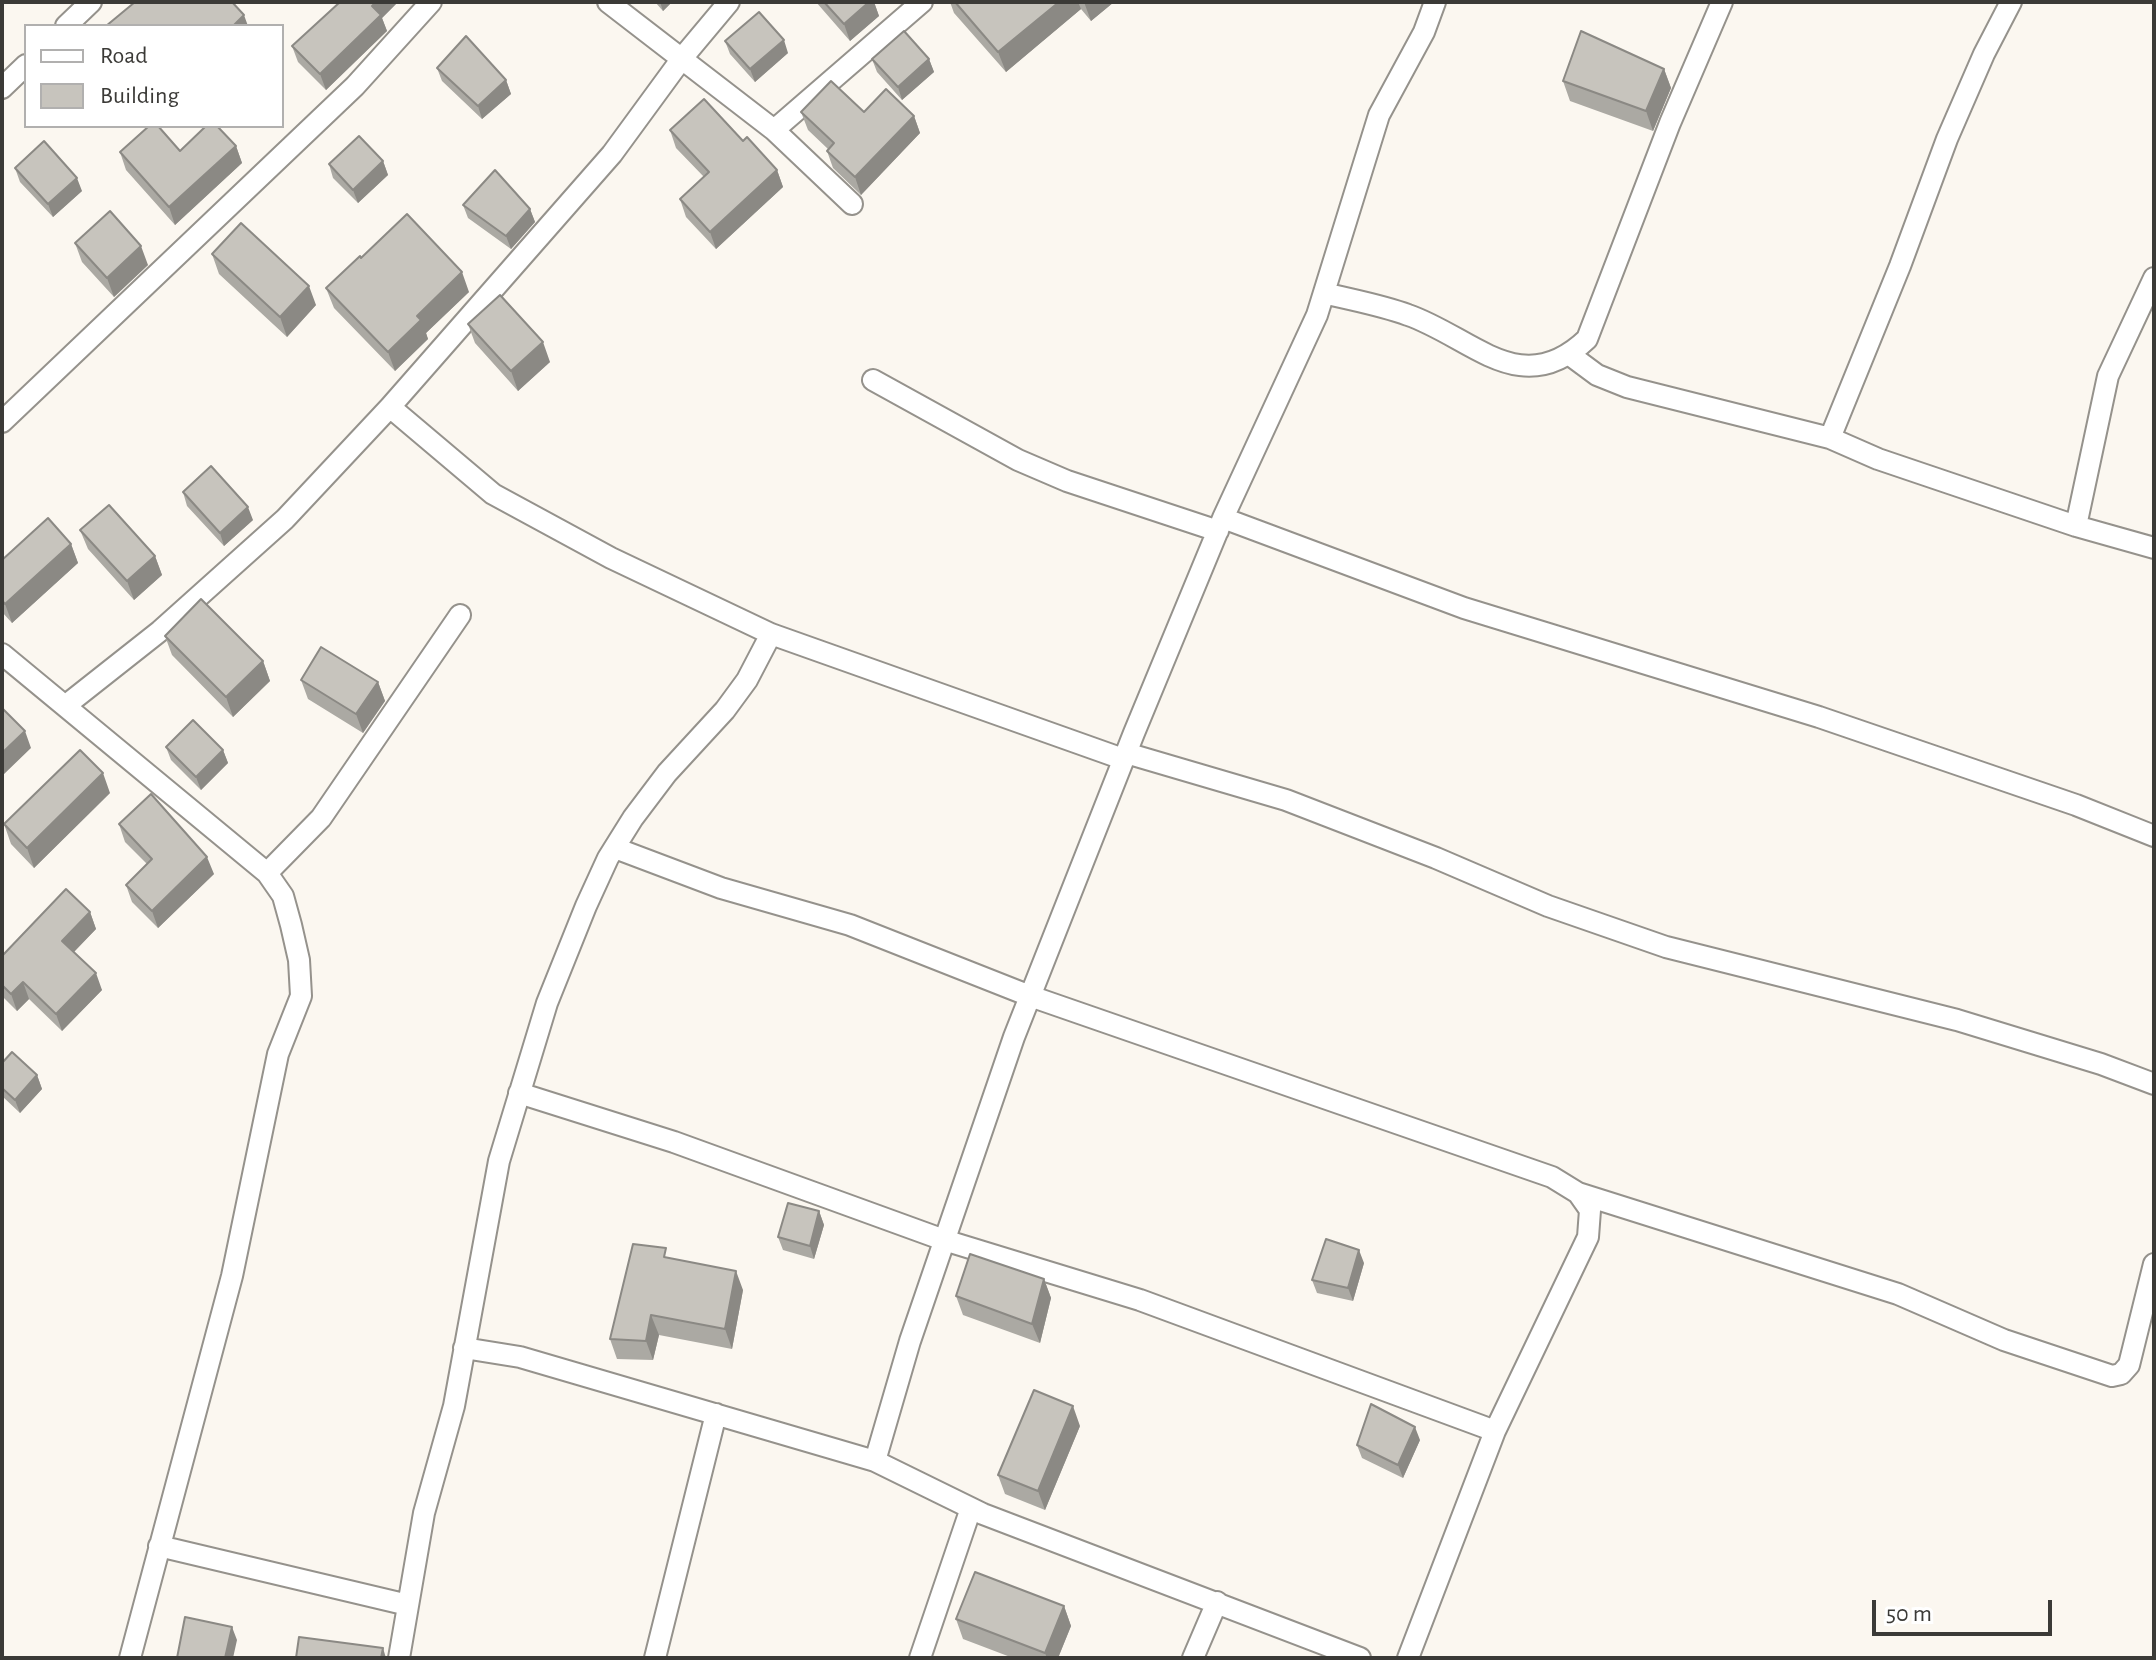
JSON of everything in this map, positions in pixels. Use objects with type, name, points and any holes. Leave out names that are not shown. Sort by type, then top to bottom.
[{"type":"street","points":[[68,24],[91,2]]},
{"type":"street","points":[[2,422],[355,86],[431,2]]},
{"type":"street","points":[[608,2],[774,130],[852,204]]},
{"type":"street","points":[[65,706],[160,631],[285,519],[390,407],[612,154],[683,57],[729,2]]},
{"type":"street","points":[[774,130],[922,2]]},
{"type":"street","points":[[875,1461],[910,1341],[1030,996],[1124,756],[1221,525],[1294,369],[1324,293],[1379,115],[1424,32],[1435,2]]},
{"type":"street","points":[[1324,293],[1409,315],[1484,354],[1519,365],[1547,364],[1570,355],[1587,339],[1670,123],[1722,2]]},
{"type":"street","points":[[1830,438],[1900,266],[1947,139],[1984,54],[2011,2]]},
{"type":"street","points":[[2,88],[24,67]]},
{"type":"street","points":[[2076,526],[2108,376],[2154,278]]},
{"type":"street","points":[[1570,355],[1597,375],[1627,387],[1830,438],[1878,459],[2076,526],[2154,548]]},
{"type":"street","points":[[873,380],[1018,460],[1067,481],[1221,525],[1464,608],[1819,717],[2076,805],[2154,836]]},
{"type":"street","points":[[390,407],[493,494],[611,558],[771,634],[1124,756],[1286,800],[1436,858],[1548,906],[1666,947],[1957,1020],[2101,1064],[2154,1084]]},
{"type":"street","points":[[267,873],[321,818],[460,615]]},
{"type":"street","points":[[399,1658],[424,1513],[454,1406],[499,1161],[547,1003],[586,906],[633,818],[667,773],[740,690],[771,634]]},
{"type":"street","points":[[2,654],[267,873],[283,896],[299,960],[301,996],[278,1054],[232,1276],[130,1658]]},
{"type":"street","points":[[615,848],[721,888],[850,925],[1030,996],[1552,1177],[1578,1193],[1898,1294],[2004,1340],[2112,1376],[2121,1374],[2129,1365],[2154,1264]]},
{"type":"street","points":[[519,1093],[674,1142],[944,1240],[1140,1300],[1495,1431]]},
{"type":"street","points":[[1408,1658],[1495,1431],[1588,1237],[1590,1210],[1578,1193]]},
{"type":"street","points":[[464,1348],[520,1357],[875,1461],[971,1508],[1360,1658]]},
{"type":"street","points":[[655,1658],[716,1414]]},
{"type":"street","points":[[920,1658],[971,1508]]},
{"type":"street","points":[[159,1546],[408,1605]]},
{"type":"street","points":[[1193,1658],[1217,1602]]},
{"type":"building","points":[[135,2],[232,2],[244,15],[235,24],[108,24]]},
{"type":"building","points":[[340,2],[376,2],[372,6],[381,15],[320,74],[292,46]]},
{"type":"building","points":[[824,2],[869,2],[844,24]]},
{"type":"building","points":[[955,2],[1059,2],[998,52]]},
{"type":"building","points":[[759,12],[784,40],[750,69],[725,41]]},
{"type":"building","points":[[904,31],[929,59],[898,87],[872,59]]},
{"type":"building","points":[[1581,31],[1664,69],[1646,111],[1563,81]]},
{"type":"building","points":[[466,36],[506,80],[478,106],[437,68]]},
{"type":"building","points":[[831,81],[864,112],[886,89],[914,116],[855,177],[827,151],[834,143],[801,112]]},
{"type":"building","points":[[704,99],[743,141],[747,137],[777,170],[710,232],[680,199],[709,172],[670,130]]},
{"type":"building","points":[[147,128],[160,128],[180,151],[204,128],[219,128],[236,146],[169,207],[120,152]]},
{"type":"building","points":[[359,136],[383,161],[353,190],[329,164]]},
{"type":"building","points":[[44,141],[77,178],[48,204],[15,168]]},
{"type":"building","points":[[495,170],[530,209],[506,236],[463,205]]},
{"type":"building","points":[[110,211],[141,246],[107,278],[75,243]]},
{"type":"building","points":[[407,214],[462,272],[417,316],[421,320],[388,352],[326,288]]},
{"type":"building","points":[[241,223],[309,286],[280,317],[212,254]]},
{"type":"building","points":[[500,295],[543,342],[511,371],[468,324]]},
{"type":"building","points":[[211,466],[248,507],[220,533],[183,492]]},
{"type":"building","points":[[109,505],[155,556],[127,581],[80,530]]},
{"type":"building","points":[[48,518],[71,544],[5,604],[2,600],[2,560]]},
{"type":"building","points":[[201,599],[263,661],[226,697],[165,636]]},
{"type":"building","points":[[321,647],[378,682],[356,714],[301,680]]},
{"type":"building","points":[[2,708],[25,731],[2,753]]},
{"type":"building","points":[[193,720],[223,750],[196,777],[166,747]]},
{"type":"building","points":[[80,750],[103,773],[27,848],[4,824]]},
{"type":"building","points":[[151,794],[207,857],[152,911],[126,885],[152,859],[119,824]]},
{"type":"building","points":[[66,889],[90,912],[62,941],[96,973],[56,1014],[23,982],[11,994],[2,985],[2,956]]},
{"type":"building","points":[[12,1052],[37,1075],[15,1100],[2,1088],[2,1063]]},
{"type":"building","points":[[788,1203],[819,1211],[810,1246],[778,1237]]},
{"type":"building","points":[[1326,1239],[1359,1250],[1348,1288],[1312,1280]]},
{"type":"building","points":[[633,1244],[666,1248],[664,1257],[736,1271],[725,1329],[651,1315],[646,1341],[610,1339]]},
{"type":"building","points":[[970,1254],[1044,1279],[1032,1324],[956,1296]]},
{"type":"building","points":[[1034,1390],[1073,1406],[1038,1491],[998,1475]]},
{"type":"building","points":[[1371,1404],[1415,1427],[1398,1465],[1357,1445]]},
{"type":"building","points":[[975,1572],[1064,1606],[1045,1653],[956,1619]]},
{"type":"building","points":[[185,1617],[232,1627],[225,1658],[177,1658]]},
{"type":"building","points":[[299,1637],[383,1648],[381,1658],[296,1658]]}]
